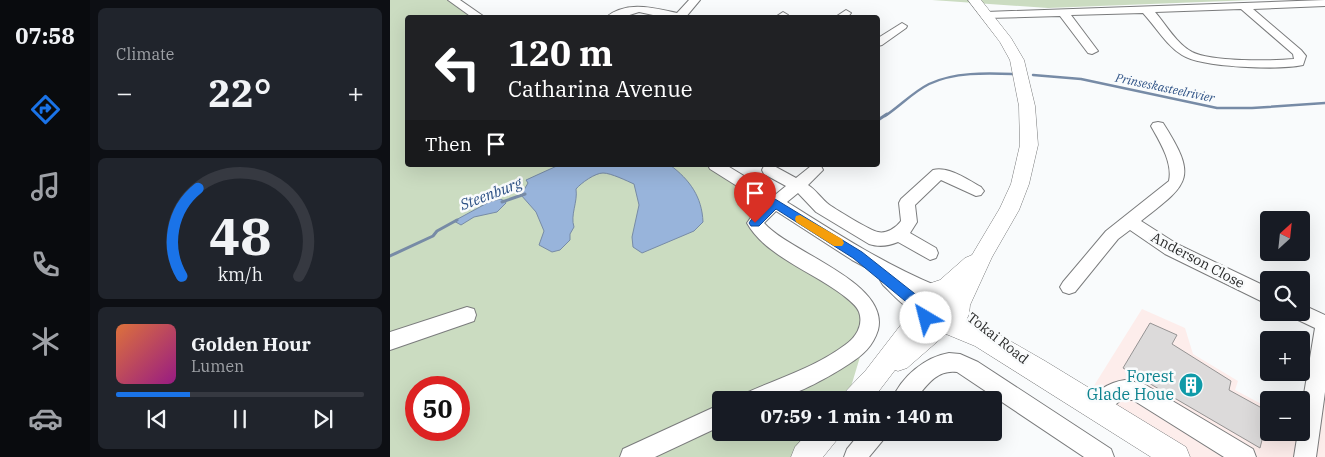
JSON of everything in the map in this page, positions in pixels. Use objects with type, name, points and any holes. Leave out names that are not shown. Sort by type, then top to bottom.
[{"type":"main road","points":[[875,378],[951,315],[983,254],[1003,223],[1015,198],[1025,167],[1029,145],[1028,106],[1020,66],[1006,41],[974,0]]},
{"type":"main road","points":[[864,391],[911,329],[928,299],[954,282],[983,254]]},
{"type":"main road","points":[[928,299],[952,295],[951,315]]},
{"type":"main road","points":[[928,299],[930,320],[951,315]]},
{"type":"main road","name":"Tokai Road","points":[[951,315],[978,336],[1036,369],[1176,457]]},
{"type":"main road","points":[[805,457],[819,441]]},
{"type":"street","points":[[453,0],[476,15]]},
{"type":"street","points":[[681,15],[695,0]]},
{"type":"street","points":[[986,15],[1243,5],[1324,4]]},
{"type":"street","points":[[1146,9],[1182,50],[1192,56],[1208,60],[1299,62],[1300,56],[1297,52],[1243,5]]},
{"type":"street","points":[[616,15],[638,7],[650,8],[673,15]]},
{"type":"street","points":[[1063,12],[1092,51]]},
{"type":"street","points":[[880,42],[902,26]]},
{"type":"street","points":[[1069,287],[1112,235],[1170,190],[1177,179],[1175,164],[1166,140],[1158,126]]},
{"type":"street","points":[[718,167],[928,299]]},
{"type":"street","points":[[769,170],[808,192],[822,208],[870,238],[886,239],[899,234],[909,222],[907,203],[935,176],[944,175],[976,191]]},
{"type":"street","points":[[772,391],[855,350],[862,342],[869,327],[870,317],[867,309],[854,294],[779,244],[757,227],[755,223],[775,203],[816,170]]},
{"type":"street","name":"Anderson Close","points":[[1129,221],[1171,249],[1260,293]]},
{"type":"street","points":[[899,234],[930,253]]},
{"type":"street","points":[[390,341],[467,315]]},
{"type":"street","points":[[1305,457],[1320,400],[1325,324],[1310,316]]},
{"type":"street","points":[[910,391],[936,365],[948,360],[965,365],[1102,457]]},
{"type":"street","points":[[1097,407],[1105,398],[1118,390],[1125,388],[1138,391],[1245,457]]},
{"type":"street","points":[[631,457],[712,419]]},
{"type":"street","points":[[854,457],[867,441]]},
{"type":"shaded area","points":[[1142,309],[1185,328],[1193,354],[1238,381],[1235,390],[1260,403],[1260,441],[1310,441],[1310,410],[1315,397],[1325,402],[1325,457],[1176,457],[1085,400]]},
{"type":"green space","points":[[390,0],[453,0],[478,15],[405,15],[405,167],[718,167],[775,203],[757,227],[867,309],[869,327],[850,391],[712,391],[712,441],[818,441],[803,457],[390,457]]},
{"type":"green space","points":[[932,0],[1253,0],[1048,8]]},
{"type":"water","points":[[555,167],[672,167],[694,190],[700,205],[703,222],[694,231],[642,253],[633,247],[632,237],[639,205],[634,184],[610,174],[600,173],[588,179],[576,189],[574,227],[570,234],[570,240],[560,250],[552,252],[539,245],[544,231],[536,212],[521,195],[528,183],[526,180]]},
{"type":"water","points":[[500,199],[506,203],[497,212],[474,217],[461,225],[454,221],[489,202]]},
{"type":"building","name":"Forest Glade Houe","points":[[1150,323],[1177,335],[1172,344],[1231,381],[1229,390],[1260,407],[1260,441],[1262,441],[1260,448],[1123,368]]},
{"type":"waterway","name":"Prinseskasteelrivier","points":[[885,116],[917,91],[939,80],[970,74],[1013,74]]},
{"type":"waterway","name":"Prinseskasteelrivier","points":[[1033,75],[1081,79],[1217,108],[1252,108],[1325,103]]},
{"type":"waterway","name":"Prinseskasteelrivier","points":[[880,119],[887,114]]},
{"type":"waterway","name":"Steenburg","points":[[502,202],[525,194]]},
{"type":"waterway","name":"Steenburg","points":[[390,256],[433,236],[437,231],[457,220]]},
{"type":"slow traffic","points":[[800,219],[838,243]]},
{"type":"place","name":"Forest Glade Houe","points":[[1191,385]]},
{"type":"route","points":[[755,223],[775,203],[858,255],[915,301],[926,318]]}]
